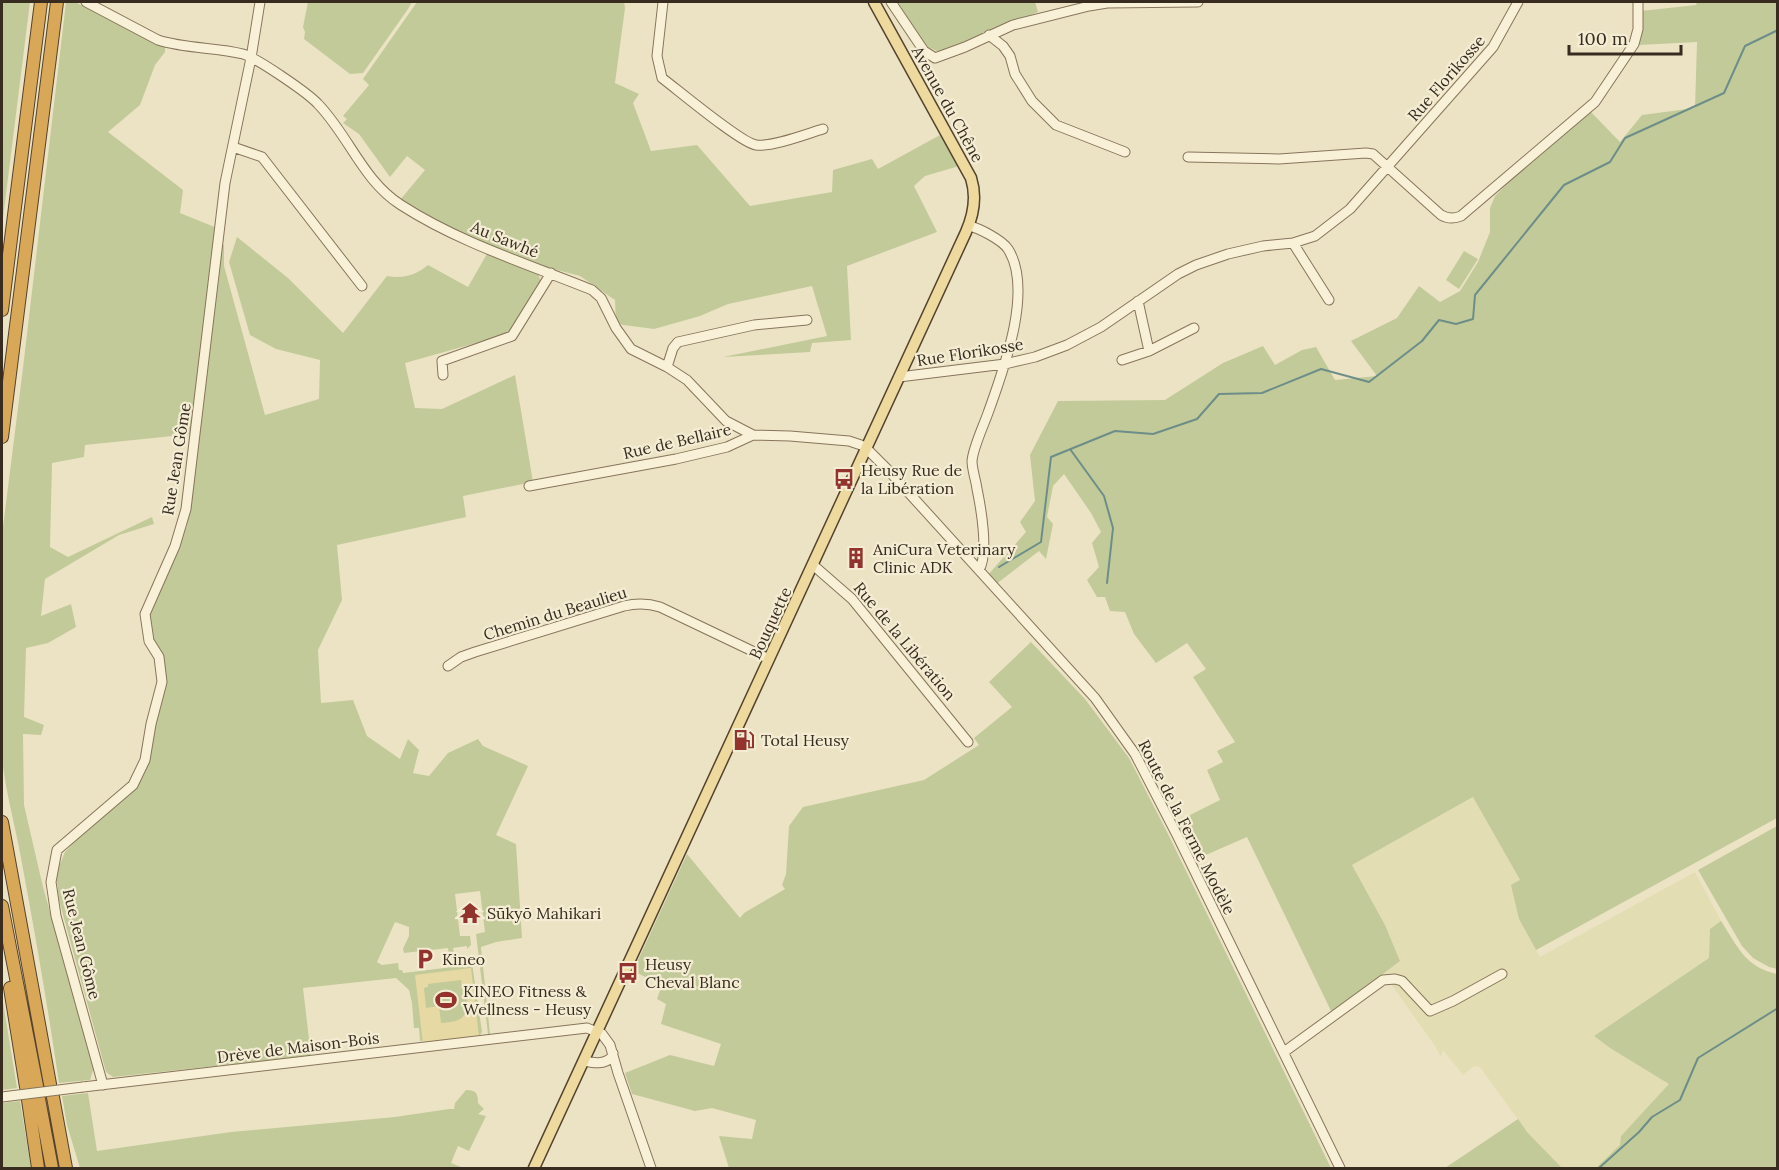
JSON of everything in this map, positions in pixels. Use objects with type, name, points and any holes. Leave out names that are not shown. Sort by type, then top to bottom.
[{"type":"highway","points":[[2,310],[40,2]]},
{"type":"highway","points":[[2,437],[57,2]]},
{"type":"highway","points":[[2,822],[68,1168]]},
{"type":"highway","points":[[2,906],[32,1093],[38,1165]]},
{"type":"highway","points":[[2,936],[32,1093],[52,1168]]},
{"type":"main road","name":"Avenue du Chêne","points":[[874,2],[971,178],[975,197],[969,226]]},
{"type":"main road","name":"Bouquette","points":[[534,1168],[969,226]]},
{"type":"street","points":[[86,2],[158,40],[251,58]]},
{"type":"street","name":"Rue Jean Gôme","points":[[103,1084],[56,916],[51,882],[57,850],[133,785],[145,760],[151,724],[162,682],[159,657],[149,641],[145,614],[175,546],[186,509],[225,183],[260,2]]},
{"type":"street","points":[[663,2],[657,56],[662,78],[734,133],[754,145],[778,143],[823,129]]},
{"type":"street","points":[[891,2],[924,51],[935,58],[1031,20],[1100,4],[1198,2]]},
{"type":"street","name":"Rue Florikosse","points":[[899,377],[1005,364],[1035,357],[1067,345],[1101,327],[1178,274],[1196,265],[1228,254],[1263,246],[1293,243],[1315,236],[1350,209],[1493,47],[1518,2]]},
{"type":"street","points":[[1188,157],[1279,159],[1373,154],[1441,215],[1450,219],[1461,216],[1595,102],[1634,44],[1638,28],[1638,2]]},
{"type":"street","points":[[989,35],[1003,46],[1010,56],[1015,74],[1032,101],[1056,125],[1125,152]]},
{"type":"street","name":"Au Sawhé","points":[[251,58],[303,91],[318,104],[373,180],[401,205],[456,235],[592,290],[602,298],[616,328],[631,349],[687,380],[726,421],[753,435]]},
{"type":"street","points":[[232,147],[262,157],[362,286]]},
{"type":"street","points":[[969,226],[977,228],[1007,247],[1019,289],[1014,326],[1005,364],[972,460],[979,497],[984,553],[983,563],[979,570]]},
{"type":"street","points":[[1293,243],[1329,300]]},
{"type":"street","points":[[443,375],[442,361],[512,336],[551,273]]},
{"type":"street","points":[[1138,301],[1149,351]]},
{"type":"street","points":[[667,367],[673,348],[678,342],[754,325],[807,320]]},
{"type":"street","points":[[1122,360],[1149,351],[1194,328]]},
{"type":"street","name":"Rue de Bellaire","points":[[529,486],[676,459],[727,447],[753,435],[790,435],[849,441],[866,448]]},
{"type":"street","name":"Route de la Ferme Modèle","points":[[866,448],[890,471],[1095,698],[1134,754],[1178,837],[1340,1168]]},
{"type":"street","name":"Rue de la Libération","points":[[813,565],[825,573],[852,599],[968,742]]},
{"type":"street","name":"Chemin du Beaulieu","points":[[448,666],[461,657],[475,652],[637,603],[660,607],[769,659]]},
{"type":"street","points":[[1284,1053],[1383,980],[1402,981],[1430,1011],[1502,974]]},
{"type":"street","name":"Drève de Maison-Bois","points":[[2,1097],[567,1030],[587,1029],[598,1032]]},
{"type":"street","points":[[598,1032],[606,1037],[613,1053],[651,1168]]},
{"type":"street","points":[[584,1060],[595,1063],[605,1062],[612,1057],[613,1053]]},
{"type":"street","points":[[605,1062],[618,1073]]},
{"type":"shaded area","points":[[1474,797],[1520,881],[1519,919],[1540,957],[1695,872],[1721,921],[1710,929],[1709,958],[1594,1036],[1670,1084],[1621,1136],[1621,1145],[1596,1168],[1562,1168],[1527,1132],[1480,1067],[1474,1066],[1463,1075],[1443,1050],[1441,1057],[1384,974],[1400,961],[1385,925],[1352,865]]},
{"type":"green space","points":[[3,2],[30,2],[2,226],[2,8]]},
{"type":"green space","points":[[66,2],[75,2],[165,47],[165,52],[155,65],[140,105],[108,132],[183,190],[180,213],[217,228],[210,302],[200,352],[192,434],[85,445],[84,457],[52,463],[50,547],[68,557],[152,517],[154,524],[119,535],[45,579],[41,616],[71,604],[76,627],[48,643],[26,648],[24,717],[44,725],[41,735],[23,734],[24,805],[43,887],[94,1067],[90,1080],[59,1083],[2,759],[2,535]]},
{"type":"green space","points":[[308,2],[412,2],[363,73],[350,74],[304,39],[303,27]]},
{"type":"green space","points":[[417,2],[624,2],[615,83],[639,94],[633,103],[651,151],[697,145],[750,206],[832,192],[833,170],[872,159],[878,169],[942,134],[959,166],[925,176],[914,186],[937,232],[847,266],[851,340],[812,343],[810,352],[723,357],[827,336],[812,286],[728,304],[700,316],[654,329],[616,324],[615,300],[580,276],[542,266],[459,235],[400,200],[425,170],[407,156],[390,177],[359,134],[343,123],[347,119],[343,116],[369,85],[363,79]]},
{"type":"green space","points":[[898,2],[1035,2],[1038,12],[939,52],[926,46]]},
{"type":"green space","points":[[1697,2],[1777,2],[1777,818],[1536,950],[1519,919],[1511,885],[1520,880],[1473,797],[1352,865],[1385,925],[1400,961],[1332,1013],[1247,837],[1192,861],[1174,823],[1220,800],[1207,770],[1223,762],[1217,751],[1235,742],[1193,677],[1206,669],[1187,643],[1156,663],[1134,634],[1125,612],[1110,611],[1105,597],[1097,597],[1087,580],[1099,567],[1092,543],[1101,532],[1064,474],[1053,486],[1047,517],[1053,524],[1046,559],[1039,551],[995,585],[987,576],[1026,532],[1020,522],[1035,501],[1030,455],[1058,401],[1165,400],[1223,363],[1263,346],[1275,365],[1302,350],[1316,347],[1335,380],[1377,376],[1351,341],[1397,318],[1419,286],[1440,302],[1460,291],[1478,262],[1490,232],[1490,208],[1495,196],[1525,166],[1591,112],[1620,142],[1642,115],[1695,108],[1697,42],[1639,45],[1641,11],[1696,5]]},
{"type":"green space","points":[[237,237],[288,278],[343,333],[387,276],[409,275],[428,265],[468,287],[488,252],[538,273],[541,282],[508,334],[405,363],[415,408],[442,409],[515,375],[533,482],[463,496],[466,517],[337,545],[342,600],[318,650],[321,703],[353,700],[367,736],[400,759],[408,739],[419,750],[413,773],[429,776],[448,753],[478,739],[483,746],[528,766],[496,835],[516,844],[522,938],[481,947],[490,1034],[488,1034],[476,934],[485,932],[480,891],[455,894],[460,936],[470,936],[471,945],[467,949],[467,946],[453,948],[454,954],[449,955],[448,948],[404,953],[409,927],[395,922],[377,962],[382,965],[398,963],[399,970],[403,973],[469,965],[469,961],[472,963],[482,1032],[480,1035],[420,1041],[419,1028],[414,1028],[409,990],[396,978],[303,988],[311,1056],[113,1077],[106,1072],[59,900],[56,874],[65,852],[86,829],[135,788],[165,681],[165,661],[152,638],[149,618],[187,526],[219,277],[221,243],[224,245],[224,266],[265,415],[319,399],[320,360],[276,349],[250,335],[229,262]]},
{"type":"green space","points":[[1464,251],[1478,259],[1459,289],[1446,280]]},
{"type":"green space","points":[[1031,642],[1085,699],[1129,758],[1331,1168],[729,1168],[719,1136],[752,1139],[756,1120],[712,1108],[695,1111],[632,1094],[625,1073],[670,1055],[714,1066],[721,1044],[661,1024],[666,1004],[657,999],[662,985],[633,971],[687,854],[740,918],[744,913],[785,889],[782,885],[786,874],[789,826],[803,807],[924,780],[979,745],[974,738],[1012,707],[989,682]]},
{"type":"green space","points":[[1777,826],[1777,969],[1753,958],[1742,946],[1698,870]]},
{"type":"green space","points":[[1721,921],[1743,955],[1757,966],[1777,974],[1777,1168],[1596,1168],[1620,1145],[1621,1136],[1669,1084],[1594,1036],[1709,958],[1710,929]]},
{"type":"green space","points":[[2,996],[17,1088],[2,1090]]},
{"type":"green space","points":[[466,1090],[476,1093],[478,1103],[484,1109],[478,1114],[486,1116],[469,1151],[458,1146],[451,1163],[460,1168],[80,1168],[67,1125],[62,1096],[88,1093],[97,1151],[231,1132],[395,1117],[454,1109],[455,1103]]},
{"type":"green space","points":[[20,1101],[31,1168],[2,1168],[2,1103]]},
{"type":"green space","points":[[1518,1119],[1527,1132],[1562,1168],[1445,1168]]},
{"type":"sand","name":"KINEO Fitness & Wellness - Heusy","points":[[471,968],[479,1037],[423,1044],[415,975]],"holes":[[[461,980],[462,989],[467,991],[467,1006],[464,1015],[456,1021],[441,1023],[439,1006],[426,1008],[424,988],[428,987],[428,984]]]},
{"type":"waterway","points":[[999,567],[1041,542],[1051,457],[1115,431],[1153,434],[1197,419],[1219,394],[1262,393],[1321,369],[1369,382],[1422,341],[1439,320],[1456,324],[1473,319],[1475,295],[1564,185],[1610,162],[1625,138],[1724,93],[1745,46],[1778,30]]},
{"type":"waterway","points":[[1070,449],[1104,496],[1113,528],[1107,583]]},
{"type":"waterway","points":[[1599,1168],[1652,1117],[1680,1100],[1698,1058],[1778,1008]]},
{"type":"place","name":"Heusy Rue de la Libération","points":[[844,479]]},
{"type":"place","name":"AniCura Veterinary Clinic ADK","points":[[856,558]]},
{"type":"place","name":"Total Heusy","points":[[744,740]]},
{"type":"place","name":"Sūkyō Mahikari","points":[[470,913]]},
{"type":"place","name":"Kineo","points":[[425,959]]},
{"type":"place","name":"Heusy Cheval Blanc","points":[[628,973]]},
{"type":"place","name":"KINEO Fitness & Wellness - Heusy","points":[[446,1000]]}]
